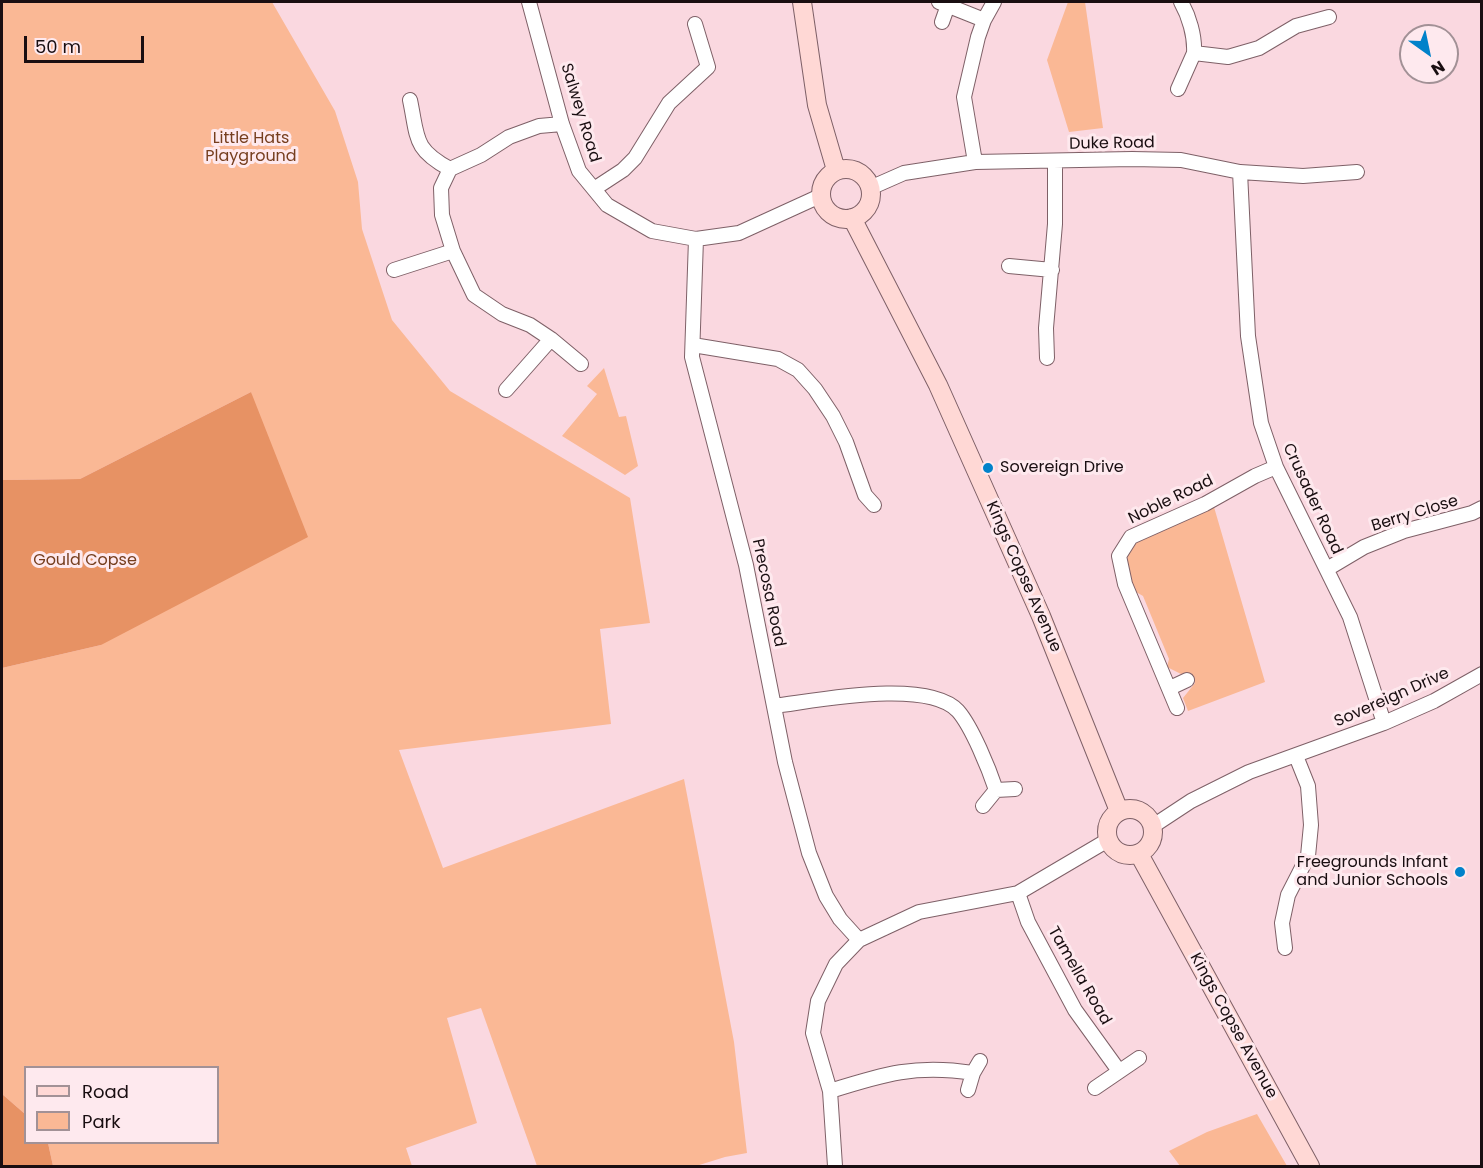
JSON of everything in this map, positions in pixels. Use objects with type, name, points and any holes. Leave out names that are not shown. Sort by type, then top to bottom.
[{"type":"street","name":"Salwey Road","points":[[529,2],[562,124],[579,171],[608,205],[652,231],[696,239],[739,233],[820,196]]},
{"type":"street","points":[[802,2],[817,105],[836,170]]},
{"type":"street","points":[[975,162],[964,97],[984,20],[994,2]]},
{"type":"street","points":[[1178,89],[1194,53],[1195,45],[1186,11],[1181,2]]},
{"type":"street","points":[[942,22],[944,3],[984,20]]},
{"type":"street","points":[[1194,53],[1228,57],[1259,48],[1296,26],[1329,17]]},
{"type":"street","points":[[594,189],[623,170],[635,158],[669,103],[708,67],[695,24]]},
{"type":"street","points":[[410,100],[419,145],[431,159],[450,169]]},
{"type":"street","points":[[562,124],[539,126],[509,137],[481,155],[450,169],[441,188],[442,215],[453,251],[474,295],[502,314],[530,325],[581,364]]},
{"type":"street","name":"Duke Road","points":[[870,188],[904,173],[975,162],[1181,160],[1240,172],[1303,176],[1357,172]]},
{"type":"street","points":[[1047,358],[1046,328],[1052,270],[1055,162]]},
{"type":"street","points":[[845,168],[862,174],[870,188],[871,196],[868,205],[863,212],[852,218],[835,217],[828,212],[820,196],[823,182],[836,170],[845,168]]},
{"type":"street","name":"Crusader Road","points":[[1240,172],[1248,336],[1262,423],[1276,467],[1350,617],[1384,723]]},
{"type":"street","name":"Kings Copse Avenue","points":[[852,218],[943,396],[1041,616],[1119,811]]},
{"type":"street","name":"Precosa Road","points":[[696,239],[692,357],[746,565],[785,762],[809,853],[826,896],[840,919],[859,940]]},
{"type":"street","points":[[394,270],[453,251]]},
{"type":"street","points":[[1009,266],[1052,270]]},
{"type":"street","points":[[506,390],[551,339]]},
{"type":"street","points":[[693,345],[778,359],[798,370],[815,389],[833,416],[846,442],[865,495],[874,505]]},
{"type":"street","name":"Noble Road","points":[[1177,708],[1125,584],[1119,556],[1131,537],[1205,504],[1276,467]]},
{"type":"street","name":"Berry Close","points":[[1327,569],[1364,547],[1404,531],[1472,513],[1482,508]]},
{"type":"street","name":"Sovereign Drive","points":[[1153,826],[1191,801],[1250,772],[1384,723],[1434,701],[1482,674]]},
{"type":"street","points":[[1170,688],[1187,680]]},
{"type":"street","points":[[774,706],[860,696],[911,693],[936,698],[957,711],[990,773],[996,790]]},
{"type":"street","points":[[1285,948],[1281,892],[1308,856],[1311,825],[1308,786],[1296,756]]},
{"type":"street","points":[[982,806],[996,790],[1015,789]]},
{"type":"street","points":[[1135,809],[1149,818],[1153,826],[1152,839],[1139,854],[1117,852],[1108,840],[1106,832],[1108,824],[1119,811],[1135,809]]},
{"type":"street","points":[[835,1167],[830,1091],[813,1033],[818,1001],[836,964],[859,940],[919,912],[1018,893],[1108,840]]},
{"type":"street","name":"Kings Copse Avenue","points":[[1139,854],[1310,1167]]},
{"type":"street","name":"Tamella Road","points":[[1018,893],[1028,922],[1075,1010],[1119,1071]]},
{"type":"street","points":[[1095,1088],[1139,1058]]},
{"type":"street","points":[[968,1090],[973,1073],[980,1061]]},
{"type":"street","points":[[830,1091],[880,1075],[917,1069],[948,1069],[973,1073]]},
{"type":"green space","name":"Little Hats Playground","points":[[2,2],[272,2],[335,111],[358,182],[362,229],[392,320],[450,391],[630,498],[650,623],[600,629],[611,724],[399,750],[443,868],[684,779],[734,1042],[747,1153],[696,1166],[537,1166],[481,1008],[447,1018],[477,1123],[406,1148],[412,1166],[53,1166],[48,1144],[219,1144],[219,1066],[24,1066],[24,1113],[2,1094],[2,668],[101,645],[252,398],[251,392],[80,479],[2,480]]},
{"type":"green space","points":[[1068,2],[1085,2],[1103,128],[1069,132],[1047,60]]},
{"type":"green space","points":[[604,368],[619,417],[626,416],[638,466],[625,475],[562,436],[597,394],[587,386]]},
{"type":"green space","name":"Gould Copse","points":[[251,392],[308,537],[101,645],[2,668],[2,480],[80,479]]},
{"type":"green space","points":[[1214,507],[1265,682],[1188,711],[1183,698],[1195,683],[1191,673],[1181,674],[1167,667],[1169,659],[1143,596],[1136,592],[1127,560],[1128,553],[1136,542]]},
{"type":"green space","points":[[2,1094],[24,1113],[24,1144],[48,1144],[53,1166],[2,1166]]},
{"type":"green space","points":[[1257,1114],[1287,1166],[1180,1166],[1169,1151],[1207,1132]]},
{"type":"place","name":"Sovereign Drive","points":[[988,468]]},
{"type":"place","name":"Freegrounds Infant and Junior Schools","points":[[1460,872]]}]
